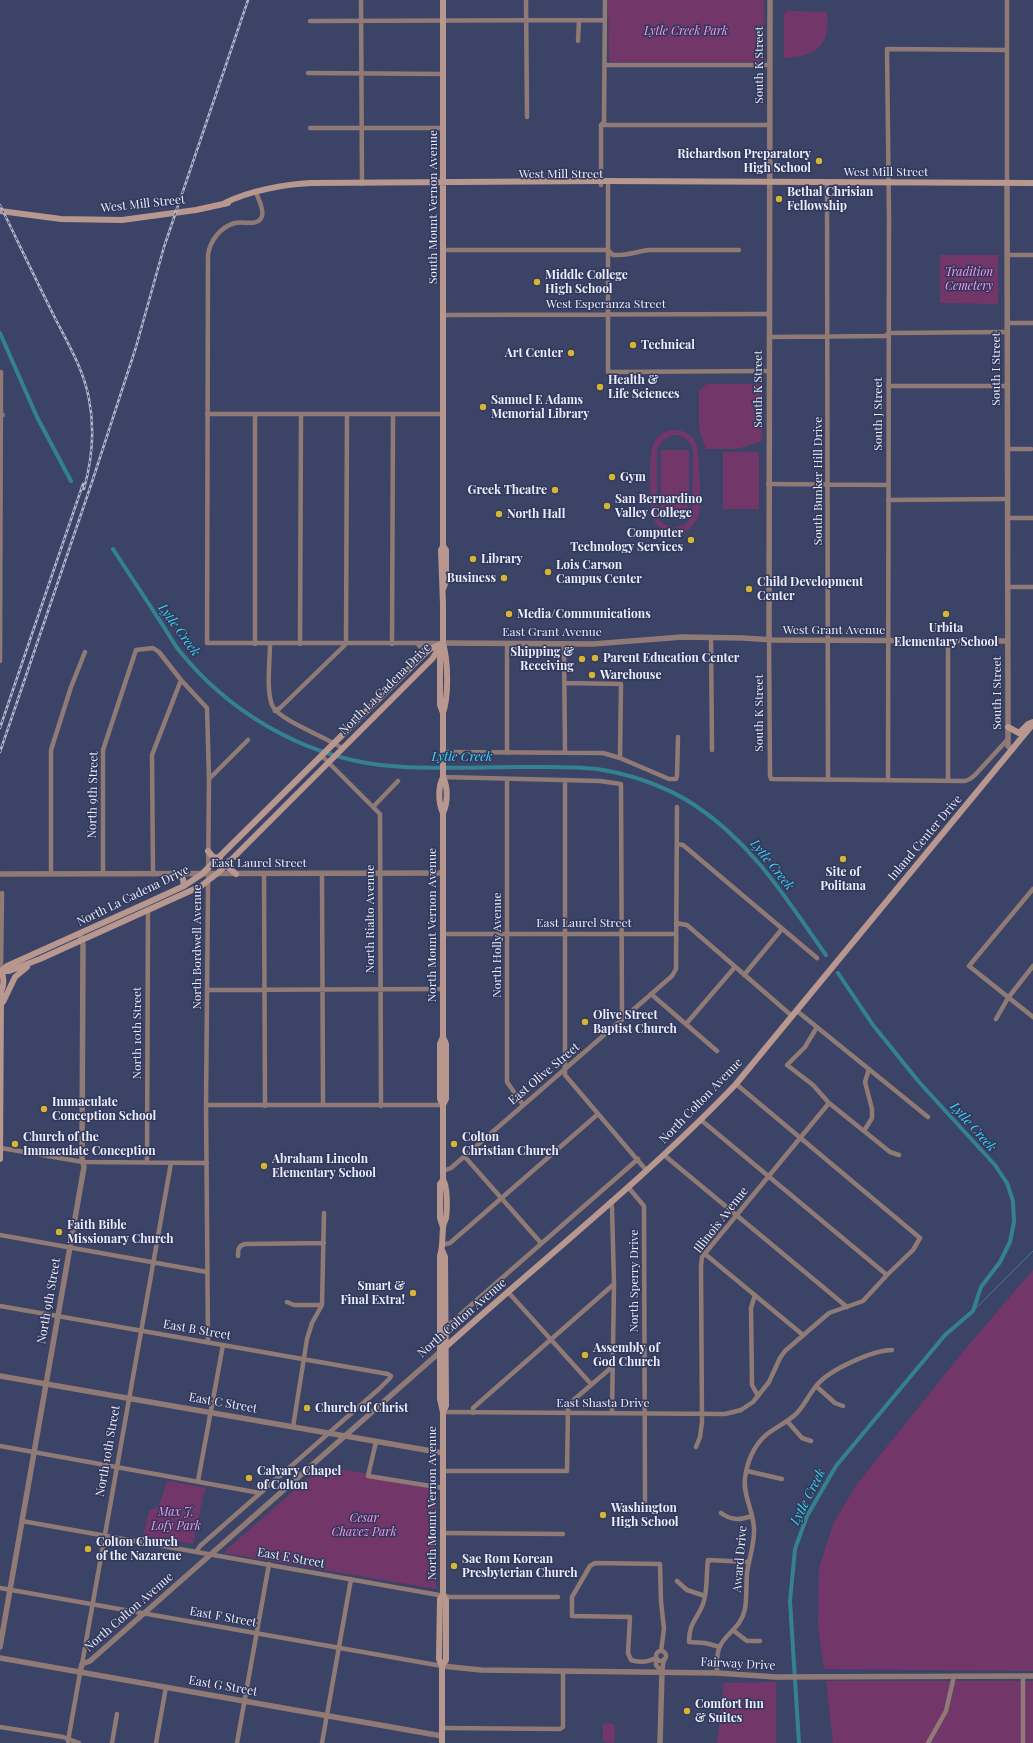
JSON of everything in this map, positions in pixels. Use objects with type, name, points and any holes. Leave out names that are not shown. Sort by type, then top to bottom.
[{"type":"main road","name":"South Mount Vernon Avenue","points":[[443,0],[444,414]]},
{"type":"main road","name":"West Mill Street","points":[[0,211],[62,219],[122,220],[196,210],[226,203],[234,203],[270,190],[298,184],[478,183],[491,186],[734,182],[1033,183]]},
{"type":"main road","name":"West Mill Street","points":[[601,183],[608,185],[734,185],[739,183]]},
{"type":"main road","name":"West Mill Street","points":[[226,203],[265,189],[270,190]]},
{"type":"main road","name":"North Mount Vernon Avenue","points":[[442,1740],[442,1666],[446,1660],[446,1600],[443,1595],[443,1412],[440,1399],[442,1350],[440,1256],[443,1227],[446,1218],[446,1184],[443,1180],[443,1105],[446,1099],[446,1044],[443,1037],[443,813],[440,807],[440,783],[443,777],[443,713],[446,705],[446,654],[443,644],[441,550],[444,546],[444,414]]},
{"type":"main road","name":"North La Cadena Drive","points":[[0,972],[7,966],[184,886],[206,873],[398,679],[430,649],[443,644]]},
{"type":"main road","name":"North La Cadena Drive","points":[[0,972],[9,971],[40,959],[207,882],[437,654],[443,644]]},
{"type":"main road","points":[[398,679],[405,686]]},
{"type":"main road","points":[[1008,727],[1019,733],[1028,724],[1033,723]]},
{"type":"main road","name":"Inland Center Drive","points":[[834,966],[1033,723]]},
{"type":"main road","points":[[255,823],[262,829]]},
{"type":"main road","points":[[208,851],[213,857],[220,858]]},
{"type":"main road","points":[[229,861],[229,868],[236,874]]},
{"type":"main road","points":[[178,874],[183,878],[184,886]]},
{"type":"main road","points":[[1,1005],[15,977],[22,970],[40,959]]},
{"type":"main road","name":"North Colton Avenue","points":[[442,1350],[628,1187],[701,1120],[736,1084],[834,966]]},
{"type":"main road","points":[[0,972],[3,976],[3,988],[1,991],[0,1159]]},
{"type":"main road","name":"North Mount Vernon Avenue","points":[[442,1247],[445,1257],[446,1324],[442,1350]]},
{"type":"street","points":[[361,0],[362,184]]},
{"type":"street","points":[[526,0],[527,117]]},
{"type":"street","points":[[601,183],[601,125],[604,122],[605,0]]},
{"type":"street","name":"South K Street","points":[[770,0],[768,484],[771,779]]},
{"type":"street","name":"South I Street","points":[[1007,0],[1006,183],[1008,746],[1012,750]]},
{"type":"street","points":[[578,41],[579,20]]},
{"type":"street","points":[[310,21],[604,20]]},
{"type":"street","name":"South J Street","points":[[888,780],[889,333],[887,49],[1007,50]]},
{"type":"street","points":[[605,65],[770,65]]},
{"type":"street","points":[[308,73],[444,74]]},
{"type":"street","points":[[601,125],[770,125]]},
{"type":"street","points":[[310,128],[444,128]]},
{"type":"street","name":"South Bunker Hill Drive","points":[[828,183],[828,780]]},
{"type":"street","points":[[608,185],[608,372],[768,371]]},
{"type":"street","points":[[257,195],[262,210],[262,216],[258,221],[252,223],[235,223],[225,227],[213,240],[209,248],[207,414],[208,643],[443,644]]},
{"type":"street","points":[[444,250],[608,250],[613,255],[620,256],[635,254],[642,250],[739,250]]},
{"type":"street","points":[[1007,255],[1033,254]]},
{"type":"street","name":"West Esperanza Street","points":[[444,315],[769,314]]},
{"type":"street","points":[[1007,323],[1033,323]]},
{"type":"street","points":[[769,337],[885,336],[889,333],[1007,332]]},
{"type":"street","points":[[0,661],[1,372]]},
{"type":"street","points":[[888,386],[1007,386]]},
{"type":"street","points":[[207,414],[444,414]]},
{"type":"street","points":[[254,644],[255,414]]},
{"type":"street","points":[[300,644],[301,414]]},
{"type":"street","points":[[275,711],[280,708],[346,644],[347,414]]},
{"type":"street","points":[[392,644],[393,414]]},
{"type":"street","points":[[1007,449],[1031,449]]},
{"type":"street","points":[[768,484],[888,485]]},
{"type":"street","points":[[888,500],[1008,499]]},
{"type":"street","points":[[1008,518],[1033,518]]},
{"type":"street","points":[[1008,587],[1033,587]]},
{"type":"street","name":"West Grant Avenue","points":[[661,638],[828,641],[1008,641]]},
{"type":"street","name":"East Grant Avenue","points":[[443,644],[616,643],[661,638]]},
{"type":"street","points":[[711,638],[712,750]]},
{"type":"street","points":[[948,641],[948,780]]},
{"type":"street","points":[[417,643],[422,649],[423,655]]},
{"type":"street","points":[[270,644],[270,691],[272,705],[275,711],[340,749]]},
{"type":"street","points":[[506,752],[507,644]]},
{"type":"street","points":[[564,644],[565,752]]},
{"type":"street","name":"North 9th Street","points":[[103,874],[103,750],[136,650],[153,648],[159,652],[180,680]]},
{"type":"street","points":[[51,874],[51,750],[71,687],[85,652]]},
{"type":"street","points":[[152,874],[152,755],[180,680]]},
{"type":"street","name":"North Bordwell Avenue","points":[[180,680],[207,708],[208,851],[206,873],[206,1105],[208,1342]]},
{"type":"street","points":[[565,683],[621,684],[620,758]]},
{"type":"street","points":[[443,752],[603,753],[620,758],[669,779],[676,779],[678,737]]},
{"type":"street","name":"South I Street","points":[[771,779],[970,779],[1008,739]]},
{"type":"street","points":[[208,780],[248,740]]},
{"type":"street","name":"North Rialto Avenue","points":[[322,756],[329,761],[380,814],[381,1106]]},
{"type":"street","points":[[443,777],[600,781],[621,784],[622,1020]]},
{"type":"street","name":"North Holly Avenue","points":[[507,779],[507,1082],[523,1105]]},
{"type":"street","points":[[565,780],[565,1075],[646,1170]]},
{"type":"street","points":[[373,807],[398,781]]},
{"type":"street","name":"East Olive Street","points":[[443,1171],[451,1168],[465,1157],[672,976],[676,970],[677,807]]},
{"type":"street","points":[[677,844],[683,845],[817,958]]},
{"type":"street","name":"East Laurel Street","points":[[1,874],[443,873]]},
{"type":"street","points":[[264,874],[265,1106]]},
{"type":"street","points":[[322,874],[323,1106]]},
{"type":"street","points":[[1033,889],[969,966],[1033,1017]]},
{"type":"street","points":[[0,972],[2,893]]},
{"type":"street","name":"North 10th Street","points":[[147,903],[147,1163]]},
{"type":"street","points":[[676,923],[687,925],[735,968],[795,1013],[818,1027],[928,1118]]},
{"type":"street","points":[[744,974],[782,929]]},
{"type":"street","name":"North 9th Street","points":[[0,1647],[84,1167],[83,940],[80,934]]},
{"type":"street","name":"East Laurel Street","points":[[443,934],[676,934]]},
{"type":"street","points":[[996,1018],[1008,998],[1033,966]]},
{"type":"street","points":[[686,1024],[735,968]]},
{"type":"street","points":[[207,990],[443,989]]},
{"type":"street","points":[[651,994],[717,1051]]},
{"type":"street","points":[[818,1027],[805,1047],[788,1065],[813,1085],[829,1102],[864,1131],[890,1152],[899,1155]]},
{"type":"street","points":[[864,1131],[872,1118],[872,1109],[864,1082],[869,1069]]},
{"type":"street","points":[[736,1084],[801,1138]]},
{"type":"street","name":"Illinois Avenue","points":[[696,1446],[702,1431],[701,1266],[705,1254],[829,1102]]},
{"type":"street","points":[[206,1105],[443,1105]]},
{"type":"street","points":[[442,1247],[450,1243],[502,1199],[598,1114]]},
{"type":"street","points":[[701,1120],[887,1275]]},
{"type":"street","name":"East Shasta Drive","points":[[443,1412],[725,1414],[735,1412],[748,1406],[769,1382],[782,1354],[829,1313],[863,1301],[913,1250],[920,1238],[801,1138]]},
{"type":"street","points":[[1,1148],[83,1162],[207,1163]]},
{"type":"street","points":[[664,1155],[847,1307]]},
{"type":"street","points":[[465,1157],[541,1243]]},
{"type":"street","name":"North Colton Avenue","points":[[446,1324],[450,1324],[638,1159]]},
{"type":"street","name":"North 10th Street","points":[[68,1742],[171,1163]]},
{"type":"street","name":"North Sperry Drive","points":[[628,1187],[644,1206],[645,1501]]},
{"type":"street","points":[[611,1201],[614,1284],[612,1412]]},
{"type":"street","points":[[293,1427],[304,1359],[312,1323],[322,1305],[324,1213]]},
{"type":"street","points":[[0,1235],[207,1272]]},
{"type":"street","points":[[238,1256],[238,1248],[245,1244],[324,1243]]},
{"type":"street","points":[[705,1254],[803,1336]]},
{"type":"street","points":[[473,1412],[473,1408],[614,1284]]},
{"type":"street","points":[[508,1292],[591,1384]]},
{"type":"street","points":[[755,1295],[751,1308],[752,1385],[758,1396]]},
{"type":"street","points":[[287,1302],[294,1305],[322,1305]]},
{"type":"street","name":"East B Street","points":[[0,1306],[388,1374],[391,1376],[379,1389],[328,1433]]},
{"type":"street","points":[[198,1481],[223,1345]]},
{"type":"street","name":"North Colton Avenue","points":[[82,1664],[90,1661],[442,1350]]},
{"type":"street","name":"Award Drive","points":[[720,1647],[734,1631],[741,1620],[745,1609],[749,1562],[754,1533],[752,1516],[744,1488],[752,1454],[760,1442],[770,1433],[788,1422],[801,1408],[824,1377],[847,1365],[884,1350],[892,1350]]},
{"type":"street","points":[[442,1471],[567,1471],[568,1412],[570,1403],[612,1367]]},
{"type":"street","name":"East C Street","points":[[0,1376],[442,1453]]},
{"type":"street","points":[[816,1386],[835,1403],[842,1406]]},
{"type":"street","points":[[788,1422],[802,1438],[811,1442]]},
{"type":"street","points":[[196,1552],[200,1546],[328,1433]]},
{"type":"street","points":[[376,1442],[368,1476],[442,1488]]},
{"type":"street","points":[[0,1446],[260,1493]]},
{"type":"street","points":[[747,1471],[782,1478]]},
{"type":"street","points":[[721,1513],[729,1519],[734,1520],[752,1516]]},
{"type":"street","name":"East E Street","points":[[22,1521],[351,1578],[450,1597],[558,1597]]},
{"type":"street","points":[[443,1533],[563,1534]]},
{"type":"street","points":[[717,1673],[717,1659],[720,1647],[705,1643],[689,1642],[689,1630],[705,1596],[708,1560],[749,1562]]},
{"type":"street","points":[[656,1658],[649,1662],[637,1662],[631,1660],[628,1653],[630,1617],[572,1616],[572,1597],[590,1566],[595,1563],[660,1564],[661,1601],[664,1629],[661,1650],[656,1653],[656,1658],[656,1665],[662,1672]]},
{"type":"street","points":[[237,1743],[269,1564]]},
{"type":"street","points":[[322,1743],[351,1578]]},
{"type":"street","points":[[677,1581],[687,1590],[705,1596]]},
{"type":"street","name":"East F Street","points":[[0,1588],[257,1632],[442,1666]]},
{"type":"street","points":[[734,1631],[747,1640],[760,1641]]},
{"type":"street","points":[[660,1743],[662,1672],[666,1655],[661,1650]]},
{"type":"street","name":"East G Street","points":[[0,1658],[327,1715],[442,1740]]},
{"type":"street","points":[[656,1658],[660,1661],[664,1660]]},
{"type":"street","name":"Fairway Drive","points":[[442,1666],[469,1669],[563,1672],[717,1673],[776,1677],[1033,1676]]},
{"type":"street","points":[[442,1728],[556,1730],[563,1728],[563,1672]]},
{"type":"street","points":[[928,1743],[946,1711],[954,1676]]},
{"type":"street","points":[[1023,1676],[1023,1743]]},
{"type":"street","points":[[156,1743],[166,1687]]},
{"type":"street","points":[[112,1743],[117,1714]]},
{"type":"street","points":[[1,1727],[63,1737],[68,1742],[79,1743]]},
{"type":"green space","name":"Lytle Creek Park","points":[[608,0],[764,0],[764,59],[761,62],[611,62],[609,60]]},
{"type":"green space","points":[[787,11],[827,12],[827,29],[825,38],[817,49],[798,57],[784,58],[784,14]]},
{"type":"green space","name":"Tradition Cemetery","points":[[940,255],[998,255],[998,304],[940,303]]},
{"type":"green space","points":[[707,384],[762,384],[762,441],[737,449],[706,449],[699,429],[699,392],[701,388]]},
{"type":"green space","points":[[671,430],[678,430],[689,434],[695,441],[697,446],[700,476],[699,515],[690,528],[683,532],[676,533],[669,532],[657,524],[653,518],[651,510],[651,450],[659,436]],"holes":[[[672,435],[687,439],[691,445],[693,453],[692,516],[684,525],[672,528],[661,522],[657,513],[657,450],[661,442]]]},
{"type":"green space","points":[[661,450],[689,450],[689,513],[661,513]]},
{"type":"green space","points":[[723,452],[759,452],[759,509],[723,509]]},
{"type":"green space","points":[[1033,1270],[1033,1671],[824,1669],[818,1625],[819,1568],[834,1522],[857,1484],[966,1348]]},
{"type":"green space","name":"Cesar Chavez Park","points":[[322,1466],[436,1485],[436,1525],[434,1528],[436,1536],[433,1554],[433,1572],[436,1581],[436,1589],[225,1553],[226,1550]]},
{"type":"green space","name":"Max J. Lofy Park","points":[[167,1481],[206,1488],[193,1544],[143,1536],[149,1511],[159,1506]]},
{"type":"green space","points":[[826,1681],[1033,1681],[1033,1743],[833,1743]]},
{"type":"green space","points":[[776,1682],[776,1743],[717,1743],[724,1683]]},
{"type":"green space","points":[[605,1723],[615,1726],[614,1743],[603,1742],[603,1725]]},
{"type":"waterway","name":"Lytle Creek","points":[[0,333],[37,417],[71,481]]},
{"type":"waterway","name":"Lytle Creek","points":[[113,549],[178,649],[219,692],[268,726],[294,740],[322,751],[351,760],[380,765],[433,768],[588,768],[610,771],[649,782],[674,793],[696,806],[717,821],[735,838],[768,874],[826,955]]},
{"type":"waterway","name":"Lytle Creek","points":[[799,1743],[790,1601],[795,1549],[807,1516],[836,1466],[945,1335],[973,1311],[981,1287],[1000,1262],[1010,1242],[1014,1222],[1013,1201],[1007,1183],[995,1165],[919,1082],[873,1025],[838,973]]},
{"type":"waterway","name":"Lytle Creek","points":[[973,1311],[1033,1251]]},
{"type":"railway","points":[[0,752],[92,482],[136,347],[164,247],[248,0]]},
{"type":"railway","points":[[0,205],[76,358],[84,378],[92,422],[91,456],[84,489]]},
{"type":"railway","points":[[0,728],[83,484]]},
{"type":"place","name":"Richardson Preparatory High School","points":[[819,161]]},
{"type":"place","name":"Bethal Chrisian Fellowship","points":[[779,199]]},
{"type":"place","name":"Middle College High School","points":[[537,282]]},
{"type":"place","name":"Technical","points":[[633,345]]},
{"type":"place","name":"Art Center","points":[[571,353]]},
{"type":"place","name":"Health & Life Sciences","points":[[600,387]]},
{"type":"place","name":"Samuel E Adams Memorial Library","points":[[483,407]]},
{"type":"place","name":"Gym","points":[[612,477]]},
{"type":"place","name":"Greek Theatre","points":[[555,490]]},
{"type":"place","name":"San Bernardino Valley College","points":[[607,506]]},
{"type":"place","name":"North Hall","points":[[499,514]]},
{"type":"place","name":"Computer Technology Services","points":[[691,540]]},
{"type":"place","name":"Library","points":[[473,559]]},
{"type":"place","name":"Lois Carson Campus Center","points":[[548,572]]},
{"type":"place","name":"Business","points":[[504,578]]},
{"type":"place","name":"Child Development Center","points":[[749,589]]},
{"type":"place","name":"Media/Communications","points":[[509,614]]},
{"type":"place","name":"Urbita Elementary School","points":[[946,614]]},
{"type":"place","name":"Parent Education Center","points":[[595,658]]},
{"type":"place","name":"Shipping & Receiving","points":[[582,659]]},
{"type":"place","name":"Warehouse","points":[[592,675]]},
{"type":"place","name":"Site of Politana","points":[[843,859]]},
{"type":"place","name":"Olive Street Baptist Church","points":[[585,1022]]},
{"type":"place","name":"Immaculate Conception School","points":[[44,1109]]},
{"type":"place","name":"Church of the Immaculate Conception","points":[[15,1144]]},
{"type":"place","name":"Colton Christian Church","points":[[454,1144]]},
{"type":"place","name":"Abraham Lincoln Elementary School","points":[[264,1166]]},
{"type":"place","name":"Faith Bible Missionary Church","points":[[59,1232]]},
{"type":"place","name":"Smart & Final Extra!","points":[[413,1293]]},
{"type":"place","name":"Assembly of God Church","points":[[585,1355]]},
{"type":"place","name":"Church of Christ","points":[[307,1408]]},
{"type":"place","name":"Calvary Chapel of Colton","points":[[249,1478]]},
{"type":"place","name":"Washington High School","points":[[603,1515]]},
{"type":"place","name":"Colton Church of the Nazarene","points":[[88,1549]]},
{"type":"place","name":"Sae Rom Korean Presbyterian Church","points":[[454,1566]]},
{"type":"place","name":"Comfort Inn & Suites","points":[[687,1711]]}]
